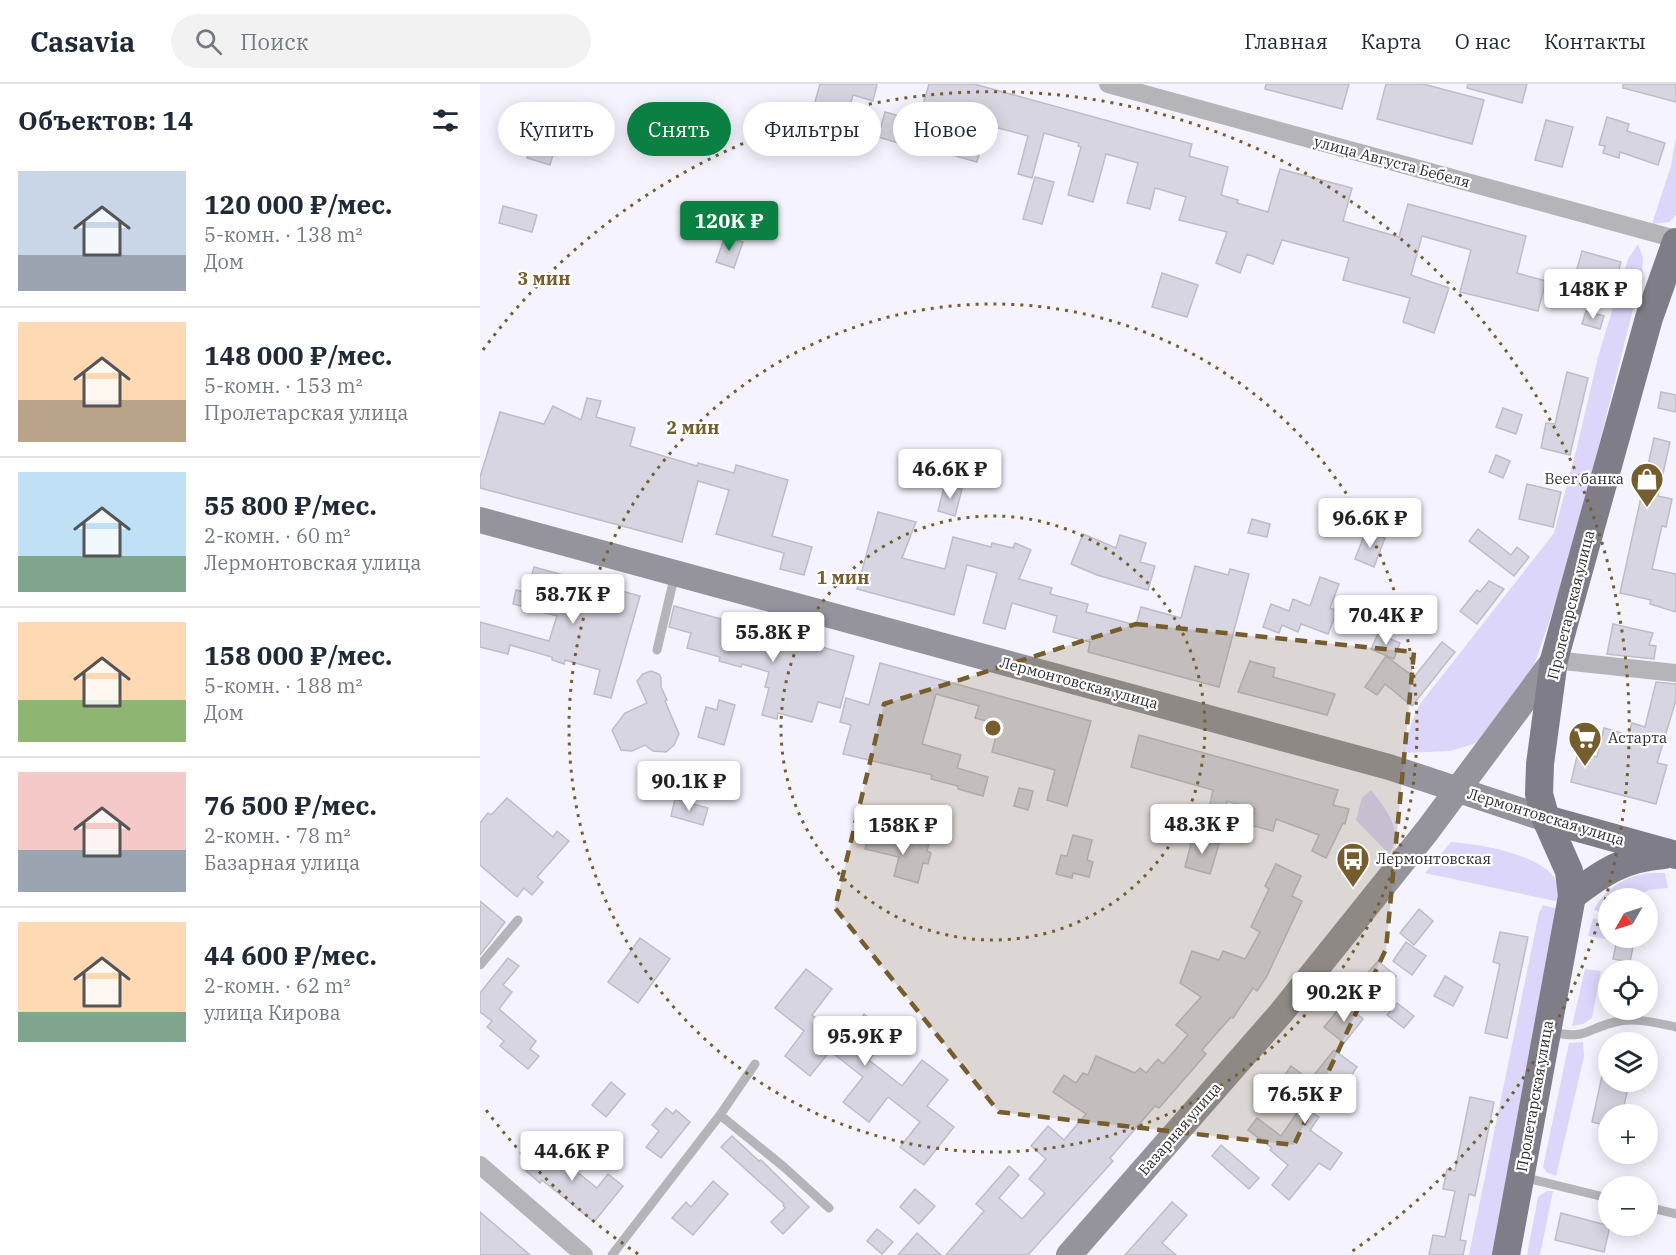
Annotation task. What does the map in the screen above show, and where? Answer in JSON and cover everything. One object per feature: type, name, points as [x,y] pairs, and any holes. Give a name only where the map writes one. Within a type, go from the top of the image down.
[{"type":"main road","name":"Пролетарская улица","points":[[1506,1255],[1572,896],[1569,871],[1546,819],[1539,794],[1540,764],[1554,660],[1649,318],[1668,290],[1676,241]]},
{"type":"main road","name":"Лермонтовская улица","points":[[480,520],[1389,767],[1546,819],[1676,855]]},
{"type":"main road","name":"Базарная улица","points":[[1069,1255],[1281,1013],[1427,831],[1554,660]]},
{"type":"main road","points":[[1572,896],[1593,879],[1624,862],[1642,856],[1676,855]]},
{"type":"street","name":"улица Августа Бебеля","points":[[1108,84],[1676,241]]},
{"type":"street","points":[[1554,660],[1676,673]]},
{"type":"street","points":[[480,1165],[584,1255]]},
{"type":"lane","points":[[657,650],[675,574]]},
{"type":"lane","points":[[480,965],[518,920]]},
{"type":"lane","points":[[1546,1030],[1578,1036],[1614,1022],[1633,1019],[1676,1027]]},
{"type":"lane","points":[[612,1255],[720,1115],[755,1064]]},
{"type":"lane","points":[[720,1115],[784,1167],[829,1208]]},
{"type":"lane","points":[[1520,1176],[1598,1196]]},
{"type":"lane","points":[[1658,1210],[1676,1214]]},
{"type":"highlighted area","points":[[1136,624],[1414,652],[1386,949],[1294,1145],[999,1112],[835,908],[884,704]]},
{"type":"shaded area","points":[[1676,137],[1676,215],[1669,222],[1652,224],[1671,166]]},
{"type":"shaded area","points":[[1638,244],[1643,258],[1642,273],[1574,549],[1529,680],[1486,737],[1471,745],[1450,751],[1403,753],[1412,721],[1420,704],[1554,533],[1598,357],[1628,259]]},
{"type":"shaded area","points":[[1371,790],[1387,812],[1394,828],[1395,837],[1389,854],[1356,820],[1362,798]]},
{"type":"shaded area","points":[[1451,842],[1492,848],[1537,863],[1548,870],[1555,879],[1559,902],[1425,873]]},
{"type":"shaded area","points":[[1665,873],[1668,888],[1612,888],[1633,877]]},
{"type":"shaded area","points":[[1543,905],[1558,909],[1494,1255],[1469,1255],[1539,913]]},
{"type":"shaded area","points":[[1593,918],[1598,919],[1598,938],[1588,936]]},
{"type":"shaded area","points":[[1585,969],[1598,971],[1598,987],[1592,1018],[1583,1024],[1572,1026]]},
{"type":"shaded area","points":[[1583,1042],[1584,1057],[1556,1176],[1546,1172],[1543,1167],[1569,1043]]},
{"type":"shaded area","points":[[1547,1191],[1553,1191],[1540,1255],[1527,1255],[1538,1197]]},
{"type":"building","points":[[820,84],[877,84],[873,101],[853,95],[851,102],[815,102]]},
{"type":"building","points":[[929,84],[974,84],[1192,144],[1189,156],[1228,167],[1221,195],[1238,200],[1237,203],[1268,212],[1280,169],[1352,188],[1343,221],[1399,237],[1408,204],[1526,236],[1517,273],[1546,281],[1538,311],[1460,292],[1471,250],[1422,236],[1411,275],[1449,288],[1434,333],[1403,322],[1410,298],[1343,280],[1349,258],[1282,240],[1273,264],[1247,254],[1240,273],[1216,263],[1227,232],[1179,220],[1186,197],[1155,188],[1150,209],[1127,203],[1138,163],[1106,154],[1093,202],[1068,195],[1081,147],[1078,146],[1079,143],[1044,133],[1032,178],[1018,174],[1028,136],[998,128],[998,102],[924,102]]},
{"type":"building","points":[[1266,84],[1349,84],[1342,109],[1265,89]]},
{"type":"building","points":[[1386,84],[1423,84],[1484,100],[1472,144],[1377,119]]},
{"type":"building","points":[[1468,84],[1527,84],[1522,103],[1467,88]]},
{"type":"building","points":[[1623,84],[1676,84],[1676,102],[1623,88]]},
{"type":"building","points":[[885,112],[893,114],[893,141],[881,138]]},
{"type":"building","points":[[1607,117],[1629,124],[1627,131],[1665,143],[1658,165],[1620,152],[1619,158],[1603,153],[1605,146],[1599,145]]},
{"type":"building","points":[[1546,120],[1573,127],[1562,167],[1535,160]]},
{"type":"building","points":[[528,156],[553,156],[550,165],[527,158]]},
{"type":"building","points":[[956,156],[979,156],[977,162]]},
{"type":"building","points":[[1035,177],[1054,182],[1042,224],[1023,219]]},
{"type":"building","points":[[503,206],[537,215],[532,232],[499,223]]},
{"type":"building","points":[[725,236],[743,242],[734,268],[716,262]]},
{"type":"building","points":[[1582,251],[1621,262],[1614,287],[1575,276]]},
{"type":"building","points":[[1162,273],[1198,285],[1187,317],[1152,307]]},
{"type":"building","points":[[1586,311],[1604,316],[1600,329],[1582,324]]},
{"type":"building","points":[[1567,372],[1588,378],[1570,455],[1541,448],[1546,423],[1555,424]]},
{"type":"building","points":[[1661,392],[1676,395],[1676,412],[1658,408]]},
{"type":"building","points":[[587,398],[601,401],[596,417],[635,428],[630,446],[697,466],[698,463],[734,473],[736,465],[788,480],[772,536],[812,547],[804,575],[780,569],[784,553],[716,534],[729,490],[698,481],[682,542],[480,488],[480,477],[500,412],[544,424],[553,406],[581,420]]},
{"type":"building","points":[[1503,408],[1522,415],[1516,434],[1496,427]]},
{"type":"building","points":[[1654,438],[1670,442],[1658,496],[1672,499],[1666,527],[1662,526],[1652,569],[1676,574],[1676,612],[1650,604],[1651,600],[1620,593]]},
{"type":"building","points":[[1496,455],[1510,461],[1503,478],[1489,472]]},
{"type":"building","points":[[945,484],[962,489],[955,516],[938,511]]},
{"type":"building","points":[[1527,484],[1561,492],[1553,527],[1519,519]]},
{"type":"building","points":[[878,512],[916,522],[902,558],[945,569],[953,537],[991,547],[992,543],[1013,548],[1015,543],[1031,550],[1019,579],[1052,588],[1050,594],[1088,604],[1086,612],[1136,625],[1141,607],[1181,618],[1195,566],[1228,575],[1230,569],[1249,574],[1219,687],[1088,652],[1090,642],[1053,632],[1057,616],[1012,603],[1005,629],[983,623],[997,573],[967,565],[954,615],[857,589]]},
{"type":"building","points":[[1252,519],[1270,524],[1267,537],[1248,533]]},
{"type":"building","points":[[1478,529],[1511,555],[1517,547],[1529,557],[1514,576],[1469,541]]},
{"type":"building","points":[[1366,531],[1385,538],[1374,567],[1355,559]]},
{"type":"building","points":[[1083,534],[1116,548],[1120,535],[1146,543],[1140,562],[1155,566],[1148,590],[1097,575],[1071,564]]},
{"type":"building","points":[[534,567],[640,596],[611,698],[594,694],[600,670],[565,660],[564,664],[552,660],[552,657],[510,645],[508,654],[480,647],[480,622],[549,641],[557,616],[513,604],[516,590],[527,593]]},
{"type":"building","points":[[1320,577],[1339,584],[1330,608],[1337,611],[1328,634],[1301,624],[1298,632],[1282,625],[1279,633],[1263,627],[1271,604],[1289,611],[1293,599],[1310,606]]},
{"type":"building","points":[[1489,581],[1504,589],[1477,624],[1460,611],[1477,590],[1480,592]]},
{"type":"building","points":[[674,606],[854,656],[840,708],[818,702],[812,722],[778,713],[777,719],[762,715],[769,688],[765,687],[769,672],[742,664],[741,667],[719,661],[720,657],[687,648],[691,633],[669,627]]},
{"type":"building","points":[[1613,624],[1653,633],[1649,645],[1656,646],[1654,659],[1607,654]]},
{"type":"building","points":[[1378,634],[1400,643],[1394,659],[1371,649]]},
{"type":"building","points":[[1442,642],[1455,652],[1412,706],[1385,684],[1377,695],[1365,687],[1386,656],[1414,677]]},
{"type":"building","points":[[1250,661],[1275,668],[1273,677],[1335,694],[1327,715],[1238,692]]},
{"type":"building","points":[[880,663],[1091,721],[1067,806],[1047,800],[1055,770],[992,752],[996,736],[987,733],[990,722],[975,718],[979,706],[936,694],[922,744],[961,755],[957,768],[988,777],[983,796],[931,779],[932,775],[843,754],[851,725],[840,722],[846,698],[869,705]]},
{"type":"building","points":[[651,671],[659,674],[661,678],[661,687],[667,700],[665,701],[679,734],[674,745],[666,752],[653,751],[645,745],[632,751],[621,750],[612,730],[625,713],[647,703],[637,681],[643,674]]},
{"type":"building","points":[[1656,682],[1676,684],[1676,700],[1657,763],[1667,765],[1656,804],[1571,782],[1578,752],[1597,757],[1604,728],[1628,735],[1632,723],[1645,727]]},
{"type":"building","points":[[719,700],[735,705],[724,745],[698,737],[706,707],[717,710]]},
{"type":"building","points":[[1139,735],[1338,790],[1333,805],[1349,809],[1345,824],[1343,823],[1326,858],[1312,851],[1319,835],[1276,819],[1273,831],[1250,825],[1255,809],[1227,801],[1224,813],[1209,809],[1213,790],[1131,767]]},
{"type":"building","points":[[1019,788],[1033,791],[1028,810],[1014,806]]},
{"type":"building","points":[[507,798],[553,837],[557,831],[569,841],[537,877],[543,882],[532,895],[524,888],[517,897],[480,865],[480,823],[488,813],[491,815]]},
{"type":"building","points":[[675,799],[708,808],[703,825],[671,816]]},
{"type":"building","points":[[1172,816],[1185,820],[1179,841],[1166,837]]},
{"type":"building","points":[[869,835],[902,844],[905,837],[929,844],[927,851],[931,853],[928,864],[923,863],[918,883],[894,876],[899,857],[865,849]]},
{"type":"building","points":[[1073,835],[1092,840],[1087,860],[1093,862],[1089,877],[1073,873],[1072,878],[1056,874],[1061,855],[1067,856]]},
{"type":"building","points":[[1193,836],[1219,844],[1210,874],[1185,867]]},
{"type":"building","points":[[1276,864],[1301,876],[1292,896],[1302,901],[1266,978],[1257,991],[1253,988],[1233,1018],[1231,1017],[1202,1050],[1206,1054],[1159,1108],[1155,1106],[1110,1158],[1113,1161],[1028,1255],[946,1255],[984,1211],[976,1204],[1009,1166],[1019,1175],[999,1198],[1022,1219],[1045,1193],[1029,1179],[1046,1159],[1031,1146],[1048,1126],[1064,1140],[1086,1114],[1053,1092],[1064,1075],[1076,1083],[1083,1073],[1088,1075],[1096,1056],[1135,1073],[1140,1068],[1146,1073],[1158,1059],[1163,1064],[1188,1035],[1176,1025],[1201,997],[1180,983],[1192,951],[1219,960],[1223,951],[1245,959],[1260,932],[1251,927],[1269,889],[1265,886]]},
{"type":"building","points":[[480,901],[505,922],[480,955]]},
{"type":"building","points":[[1419,909],[1433,921],[1414,945],[1400,933]]},
{"type":"building","points":[[1500,932],[1528,937],[1507,1038],[1485,1033],[1500,964],[1493,962]]},
{"type":"building","points":[[640,938],[670,959],[638,1003],[608,982]]},
{"type":"building","points":[[1406,942],[1426,956],[1412,975],[1393,961]]},
{"type":"building","points":[[1615,948],[1633,948],[1630,960],[1613,959]]},
{"type":"building","points":[[508,958],[519,966],[503,985],[512,992],[499,1009],[536,1041],[530,1049],[539,1056],[528,1069],[500,1046],[504,1041],[487,1027],[492,1021],[480,1012],[480,993]]},
{"type":"building","points":[[1378,961],[1396,976],[1384,991],[1365,976]]},
{"type":"building","points":[[806,969],[832,989],[812,1015],[844,1040],[864,1014],[889,1034],[869,1060],[902,1086],[922,1060],[948,1080],[927,1106],[954,1127],[924,1165],[900,1147],[920,1122],[888,1097],[869,1122],[843,1102],[863,1077],[830,1051],[810,1076],[785,1056],[804,1031],[775,1008]]},
{"type":"building","points":[[1445,976],[1463,987],[1453,1006],[1434,996]]},
{"type":"building","points":[[1344,1003],[1363,1019],[1344,1043],[1324,1027]]},
{"type":"building","points":[[1397,1003],[1414,1016],[1404,1028],[1387,1015]]},
{"type":"building","points":[[1334,1050],[1357,1067],[1345,1085],[1338,1080],[1314,1114],[1319,1117],[1310,1130],[1342,1153],[1330,1170],[1319,1163],[1289,1200],[1272,1185],[1288,1165],[1270,1150],[1272,1148],[1248,1130],[1257,1118],[1281,1136],[1304,1103],[1278,1084],[1291,1066],[1310,1080]]},
{"type":"building","points":[[611,1082],[625,1094],[606,1117],[592,1105]]},
{"type":"building","points":[[1599,1092],[1627,1092],[1624,1104],[1598,1104],[1598,1124],[1592,1122]]},
{"type":"building","points":[[1470,1097],[1494,1102],[1475,1196],[1469,1194],[1460,1240],[1466,1241],[1463,1255],[1429,1255],[1433,1235],[1445,1237],[1455,1191],[1443,1189],[1447,1169],[1455,1171]]},
{"type":"building","points":[[666,1108],[673,1114],[676,1110],[690,1122],[661,1158],[646,1147],[659,1131],[652,1125]]},
{"type":"building","points":[[732,1136],[759,1161],[761,1160],[809,1207],[783,1234],[771,1222],[785,1208],[784,1204],[721,1147]]},
{"type":"building","points":[[549,1140],[565,1155],[561,1159],[597,1188],[608,1174],[623,1186],[594,1222],[542,1180],[540,1183],[524,1169]]},
{"type":"building","points":[[1221,1145],[1259,1178],[1249,1189],[1212,1156]]},
{"type":"building","points":[[713,1181],[728,1194],[693,1235],[672,1218],[686,1202],[691,1207]]},
{"type":"building","points":[[915,1189],[935,1206],[919,1224],[900,1207]]},
{"type":"building","points":[[1172,1202],[1187,1215],[1162,1243],[1176,1255],[1125,1255]]},
{"type":"building","points":[[480,1212],[530,1255],[480,1255]]},
{"type":"building","points":[[1561,1213],[1598,1223],[1598,1236],[1608,1236],[1604,1252],[1555,1240]]},
{"type":"building","points":[[877,1229],[893,1242],[882,1254],[867,1241]]},
{"type":"building","points":[[917,1233],[941,1255],[898,1255]]},
{"type":"place","name":"Beer банка","points":[[1647,508]]},
{"type":"place","name":"Астарта","points":[[1585,767]]},
{"type":"place","name":"Лермонтовская","points":[[1353,888]]}]
